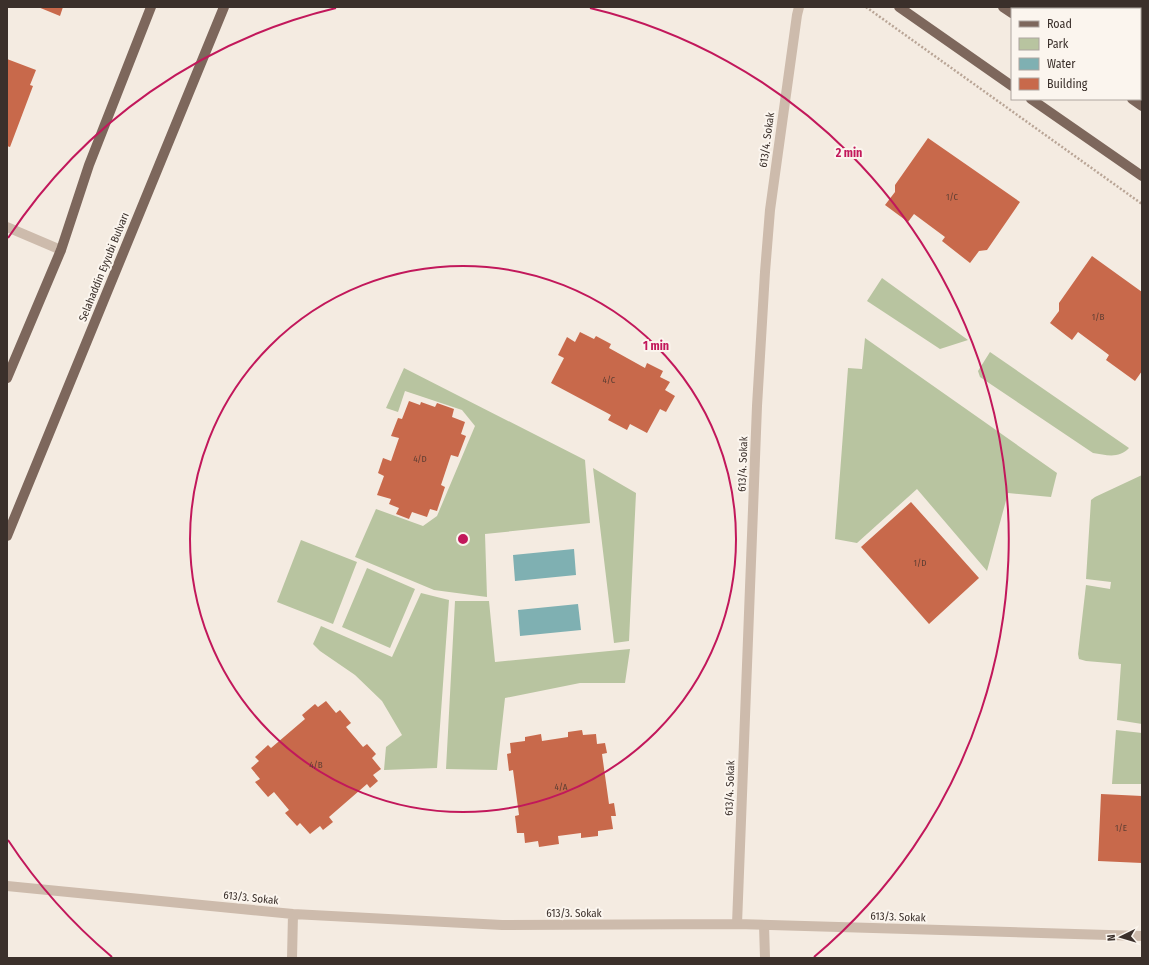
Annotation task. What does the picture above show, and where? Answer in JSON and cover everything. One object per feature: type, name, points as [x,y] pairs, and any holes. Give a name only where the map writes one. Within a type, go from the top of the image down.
[{"type":"main road","points":[[7,378],[61,250],[90,165],[151,7]]},
{"type":"main road","name":"Selahaddin Eyyubi Bulvarı","points":[[7,536],[224,7]]},
{"type":"main road","points":[[899,7],[1011,85]]},
{"type":"main road","points":[[1032,100],[1142,176]]},
{"type":"main road","points":[[1133,100],[1142,106]]},
{"type":"street","name":"613/4. Sokak","points":[[737,924],[757,406],[765,272],[771,203],[799,7]]},
{"type":"street","points":[[7,227],[61,250]]},
{"type":"street","name":"613/3. Sokak","points":[[7,886],[294,914],[502,925],[737,924],[1142,936]]},
{"type":"street","points":[[292,958],[294,914]]},
{"type":"street","points":[[764,925],[765,958]]},
{"type":"path","points":[[866,7],[1142,204]]},
{"type":"green space","points":[[882,278],[968,340],[940,349],[867,301]]},
{"type":"green space","points":[[865,338],[1057,473],[1051,497],[1008,493],[987,571],[917,489],[857,543],[835,539],[848,368],[862,369]]},
{"type":"green space","points":[[990,352],[1129,448],[1117,455],[1093,453],[980,377],[978,371]]},
{"type":"green space","points":[[404,368],[585,460],[590,523],[485,534],[487,597],[434,590],[355,557],[376,509],[423,526],[437,516],[475,426],[462,410],[405,391],[398,412],[386,408]]},
{"type":"green space","points":[[593,468],[636,493],[629,641],[614,643]]},
{"type":"green space","points":[[1142,475],[1142,724],[1117,720],[1121,664],[1086,661],[1079,659],[1078,654],[1086,585],[1110,589],[1111,582],[1086,579],[1091,500]]},
{"type":"green space","points":[[301,540],[357,562],[333,624],[277,602]]},
{"type":"green space","points":[[367,568],[415,589],[390,648],[342,627]]},
{"type":"green space","points":[[421,593],[449,600],[437,768],[384,770],[386,747],[402,735],[382,701],[355,675],[320,651],[313,644],[321,626],[392,657]]},
{"type":"green space","points":[[455,601],[489,601],[495,662],[630,649],[625,683],[580,683],[505,698],[497,770],[446,769]]},
{"type":"green space","points":[[1116,730],[1142,733],[1142,784],[1112,784]]},
{"type":"water","points":[[574,549],[576,575],[515,581],[513,555]]},
{"type":"water","points":[[578,604],[581,630],[520,636],[518,610]]},
{"type":"building","points":[[38,7],[63,7],[60,16]]},
{"type":"building","points":[[7,59],[36,70],[30,85],[33,86],[10,147],[7,146]]},
{"type":"building","points":[[928,138],[1020,202],[987,250],[979,251],[970,263],[942,241],[945,237],[914,214],[908,222],[885,205],[895,192],[895,185]]},
{"type":"building","points":[[1092,256],[1142,292],[1142,371],[1135,381],[1106,360],[1109,355],[1078,332],[1072,340],[1050,323],[1059,311],[1059,303]]},
{"type":"building","points":[[580,332],[594,339],[596,336],[611,344],[609,348],[645,368],[647,363],[663,371],[660,377],[670,382],[665,390],[675,396],[666,412],[660,409],[647,433],[630,424],[627,430],[608,420],[611,415],[551,383],[564,358],[558,355],[567,337],[575,342]]},
{"type":"building","points":[[409,401],[420,405],[421,402],[435,407],[437,403],[454,409],[452,417],[465,422],[461,434],[466,436],[458,457],[451,455],[441,485],[445,487],[437,511],[430,509],[427,517],[412,512],[409,519],[396,514],[399,508],[389,504],[391,499],[377,495],[384,476],[378,473],[383,458],[391,461],[399,438],[391,436],[398,418],[402,419]]},
{"type":"building","points":[[911,502],[979,578],[929,624],[861,547]]},
{"type":"building","points":[[326,701],[336,713],[340,710],[351,723],[346,727],[363,747],[367,744],[376,754],[372,758],[381,769],[373,775],[378,781],[370,788],[367,784],[329,817],[333,822],[323,830],[320,826],[310,834],[300,823],[297,826],[285,813],[289,810],[274,792],[268,797],[255,782],[260,779],[251,768],[259,761],[255,757],[268,745],[271,748],[305,719],[302,715],[315,704],[318,707]]},
{"type":"building","points":[[582,730],[583,735],[596,734],[597,744],[605,743],[607,753],[602,754],[609,804],[614,803],[616,816],[611,816],[613,829],[598,831],[598,836],[581,838],[581,833],[558,836],[559,844],[539,847],[538,841],[525,843],[524,833],[517,833],[515,816],[519,815],[513,770],[509,771],[507,754],[511,753],[510,743],[525,741],[525,737],[541,734],[542,741],[568,737],[568,732]]},
{"type":"building","points":[[1101,794],[1142,796],[1142,863],[1098,861]]}]
